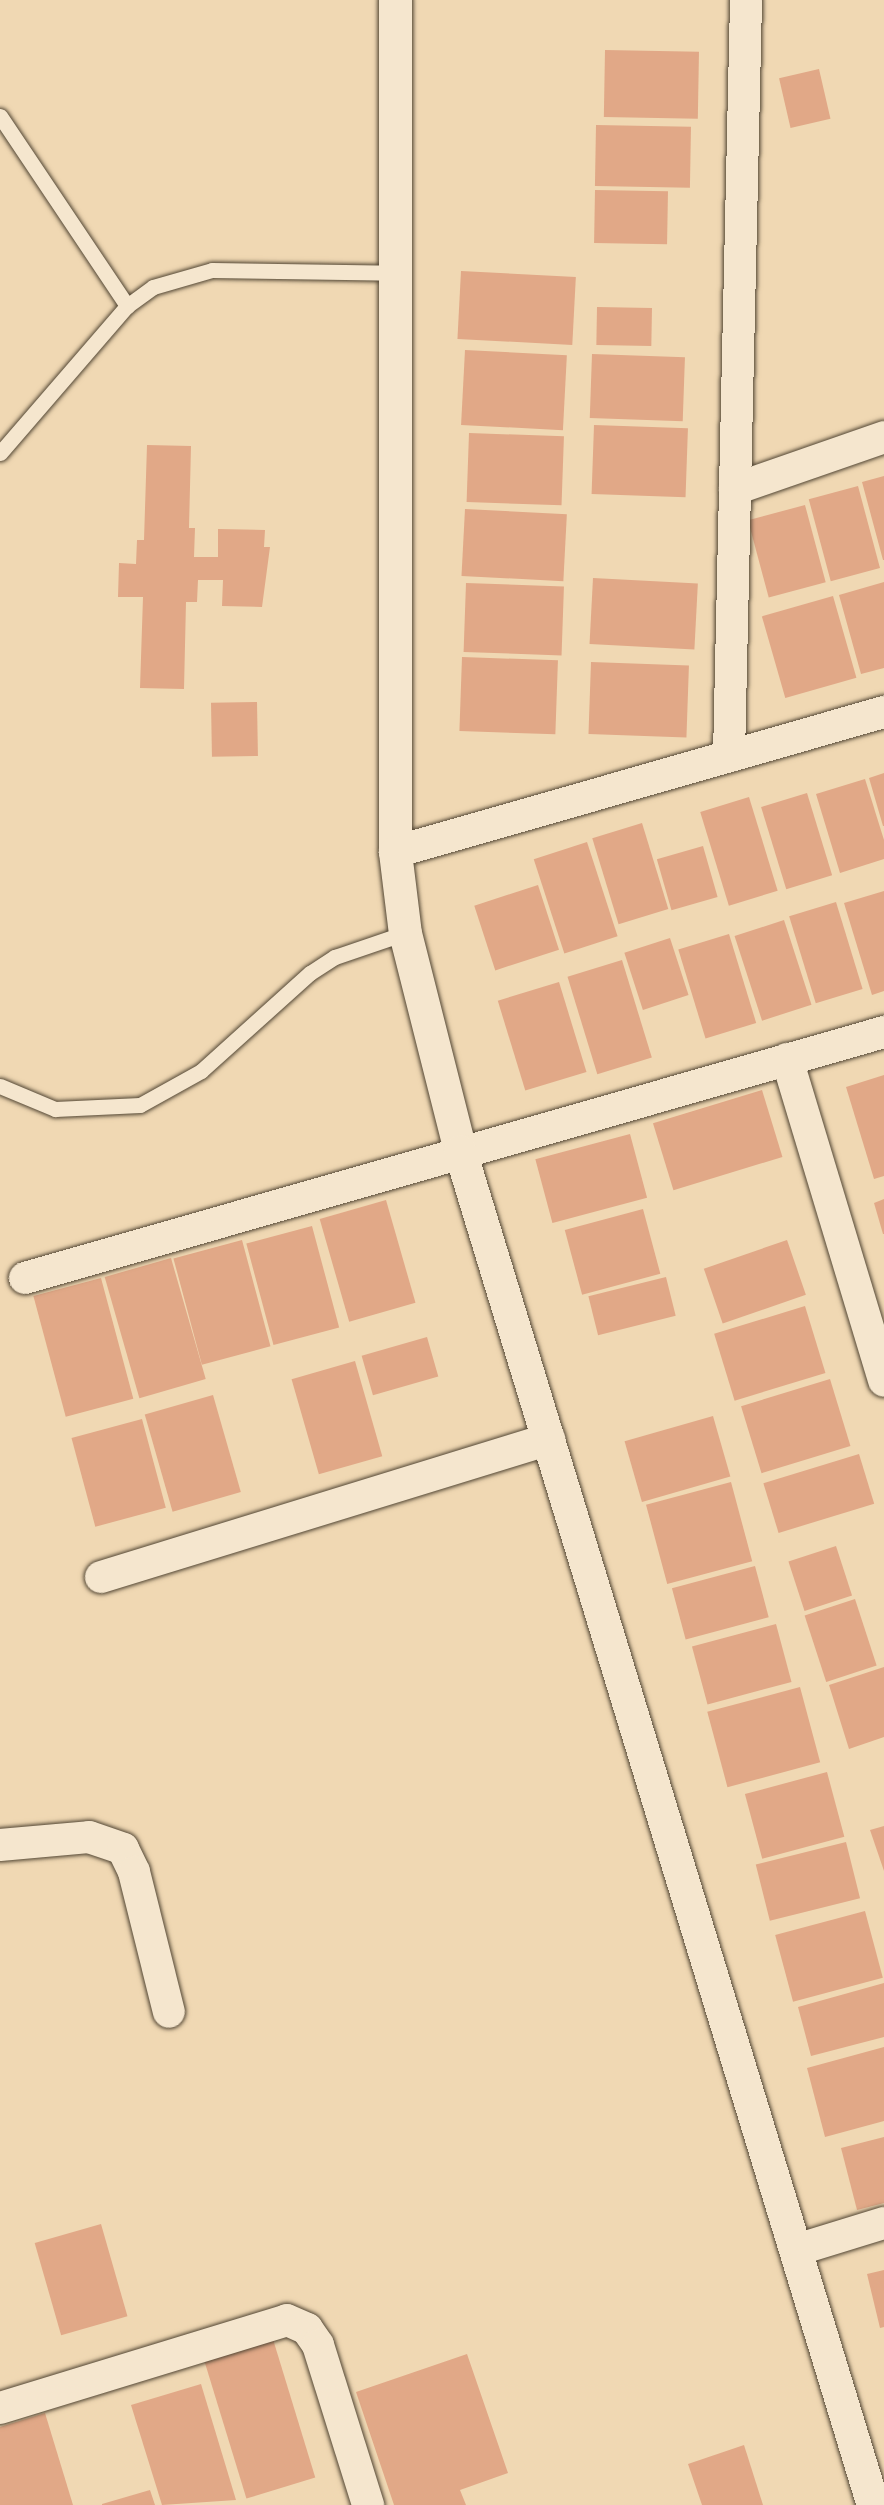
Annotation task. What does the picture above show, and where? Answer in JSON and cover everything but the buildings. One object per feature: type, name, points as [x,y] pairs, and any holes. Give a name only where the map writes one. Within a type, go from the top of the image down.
[{"type":"street","points":[[395,0],[395,852],[405,933],[460,1151],[873,2505]]},
{"type":"street","points":[[729,756],[746,0]]},
{"type":"street","points":[[735,489],[884,437]]},
{"type":"street","points":[[395,852],[884,712]]},
{"type":"street","points":[[25,1278],[460,1151],[884,1032]]},
{"type":"street","points":[[787,1059],[879,1344],[884,1381]]},
{"type":"street","points":[[101,1577],[549,1439]]},
{"type":"street","points":[[0,1845],[89,1837],[123,1849],[134,1872],[169,2012]]},
{"type":"street","points":[[796,2250],[884,2223]]},
{"type":"street","points":[[0,2408],[287,2320],[307,2329],[318,2345],[368,2505]]},
{"type":"lane","points":[[0,116],[127,306]]},
{"type":"lane","points":[[0,453],[127,306],[153,287],[212,270],[394,273]]},
{"type":"lane","points":[[0,1086],[55,1108],[140,1105],[201,1071],[310,973],[335,957],[405,933]]}]
